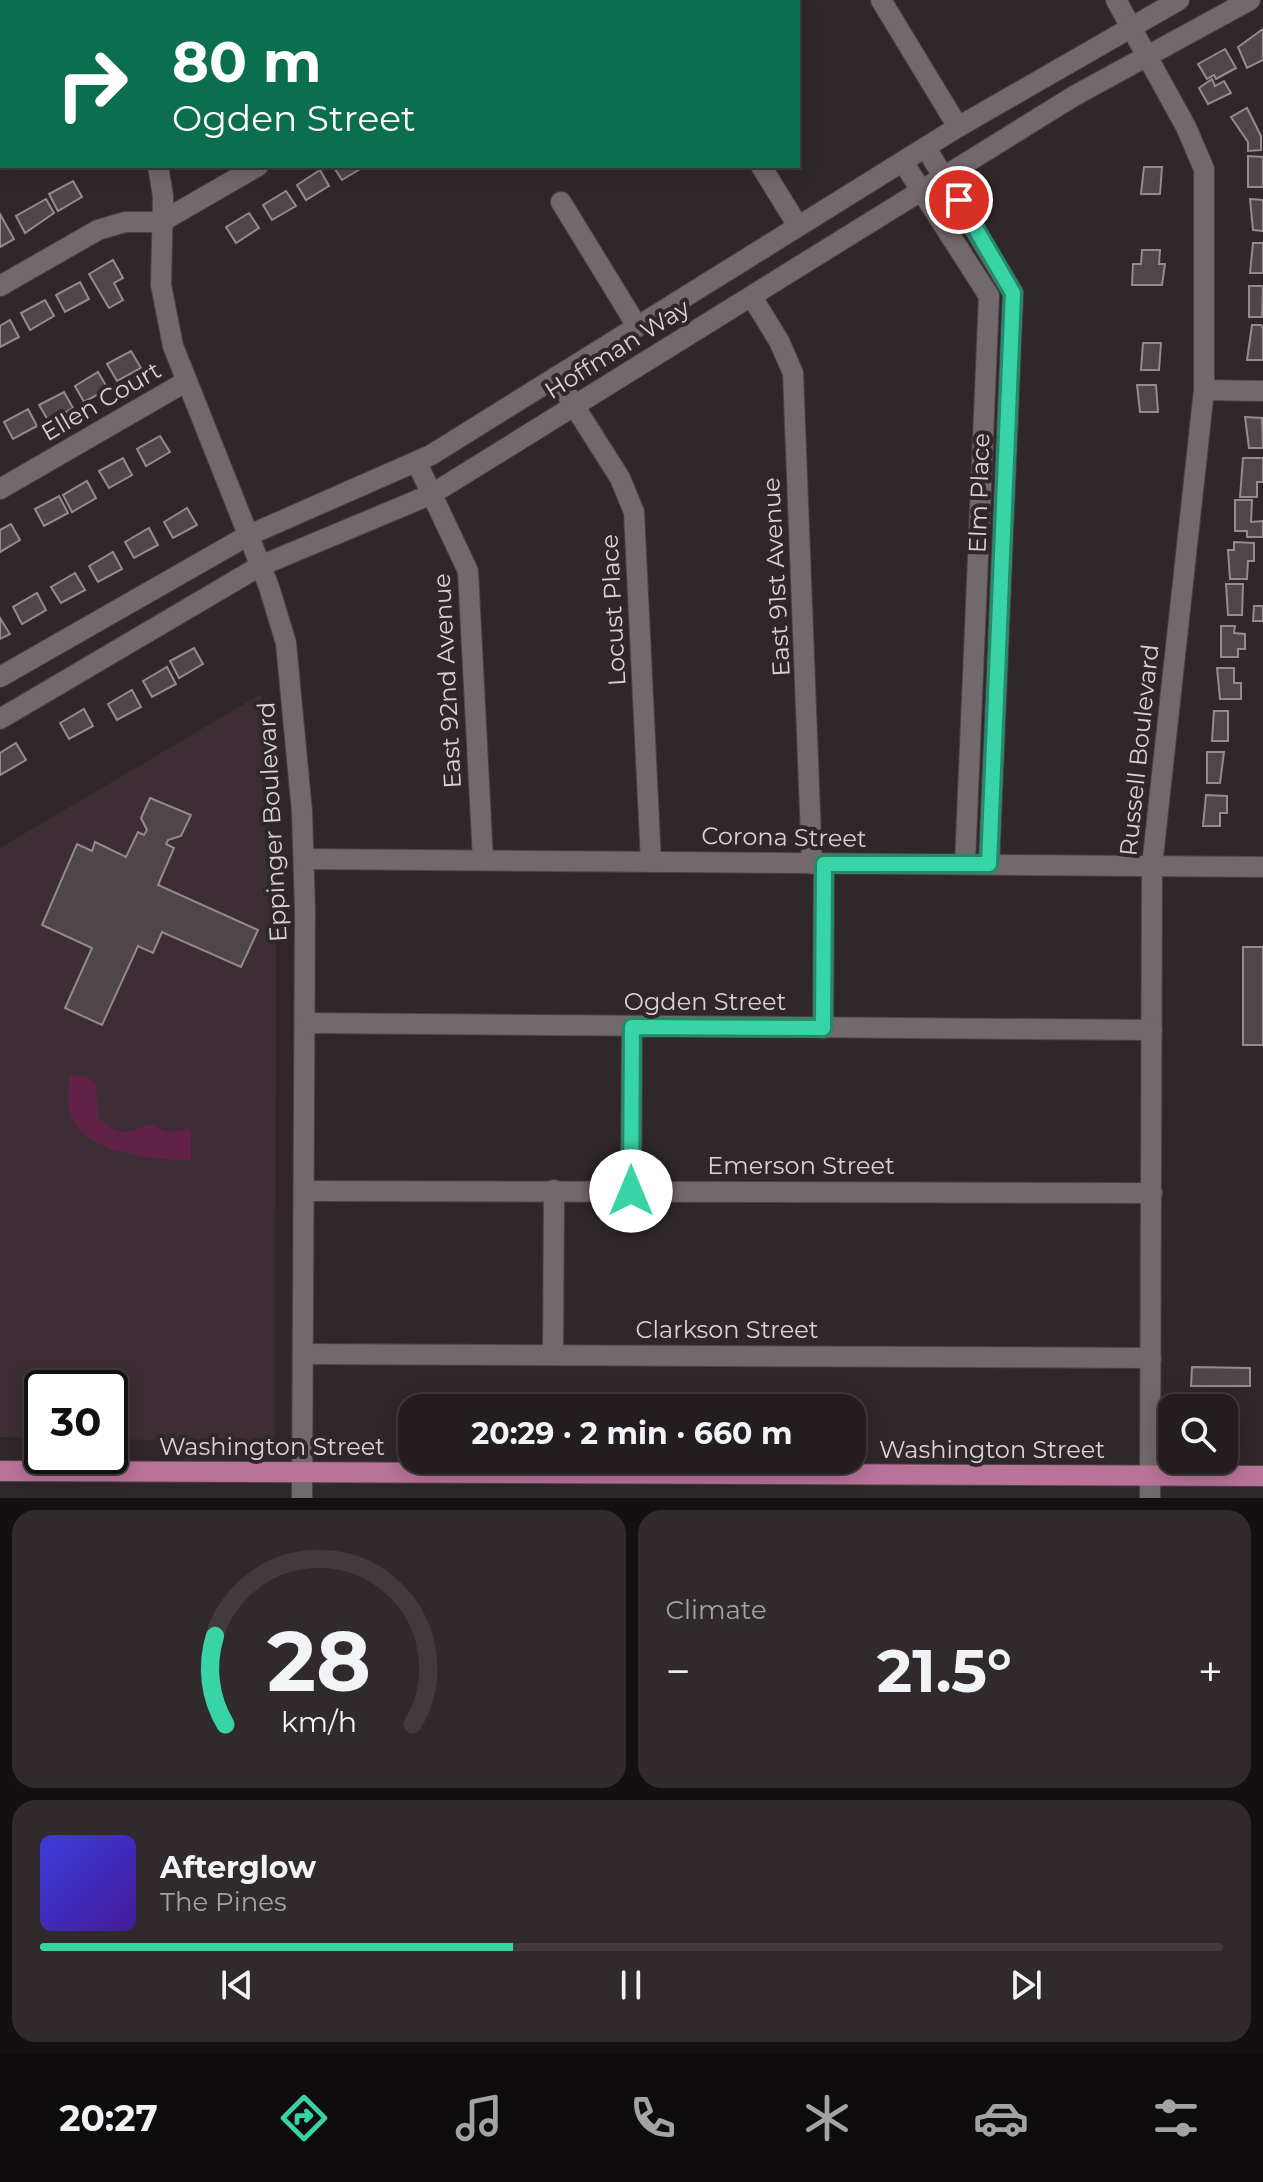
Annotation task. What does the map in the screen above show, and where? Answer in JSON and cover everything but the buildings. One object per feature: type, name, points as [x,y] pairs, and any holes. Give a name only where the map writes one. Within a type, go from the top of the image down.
[{"type":"main road","name":"Washington Street","points":[[0,1471],[1263,1476]]},
{"type":"street","points":[[881,0],[958,127]]},
{"type":"street","name":"Russell Boulevard","points":[[1116,0],[1186,127],[1204,169],[1204,390],[1152,866],[1150,1498]]},
{"type":"street","name":"Hoffman Way","points":[[0,677],[247,536],[417,463],[958,127],[1179,0]]},
{"type":"street","name":"Hoffman Way","points":[[0,719],[260,566],[432,494],[1074,96],[1250,0]]},
{"type":"street","name":"Elm Place","points":[[926,148],[1013,293],[989,864]]},
{"type":"street","name":"Elm Place","points":[[903,162],[989,296],[965,864]]},
{"type":"street","name":"Eppinger Boulevard","points":[[158,168],[163,196],[161,285],[166,319],[283,627],[287,650],[304,859],[306,1191],[302,1498]]},
{"type":"street","points":[[0,286],[98,230],[125,222],[161,222],[255,168]]},
{"type":"street","points":[[762,168],[798,226]]},
{"type":"street","points":[[561,202],[637,326]]},
{"type":"street","name":"East 91st Avenue","points":[[752,297],[779,341],[793,373],[818,864],[823,1028]]},
{"type":"street","name":"Locust Place","points":[[556,377],[620,478],[635,521],[651,862]]},
{"type":"street","name":"Ellen Court","points":[[0,489],[187,381]]},
{"type":"street","points":[[1204,390],[1263,391]]},
{"type":"street","name":"East 92nd Avenue","points":[[417,463],[468,571],[483,860]]},
{"type":"street","name":"Corona Street","points":[[304,859],[1263,867]]},
{"type":"street","name":"Ogden Street","points":[[306,1023],[1152,1030]]},
{"type":"street","points":[[631,1191],[632,1027]]},
{"type":"street","points":[[553,1354],[554,1190]]},
{"type":"street","name":"Emerson Street","points":[[306,1191],[1152,1193]]},
{"type":"street","name":"Clarkson Street","points":[[303,1354],[1151,1358]]},
{"type":"shaded area","points":[[261,694],[276,933],[275,1442],[128,1439],[128,1370],[24,1370],[24,1438],[0,1437],[0,848]]},
{"type":"shaded area","points":[[69,1075],[84,1076],[96,1083],[98,1117],[113,1129],[129,1132],[150,1124],[169,1133],[191,1128],[191,1160],[122,1152],[88,1137],[77,1126],[70,1112]]},
{"type":"route","points":[[631,1191],[632,1027],[823,1028],[824,864],[989,864],[1013,293],[959,200]]}]
